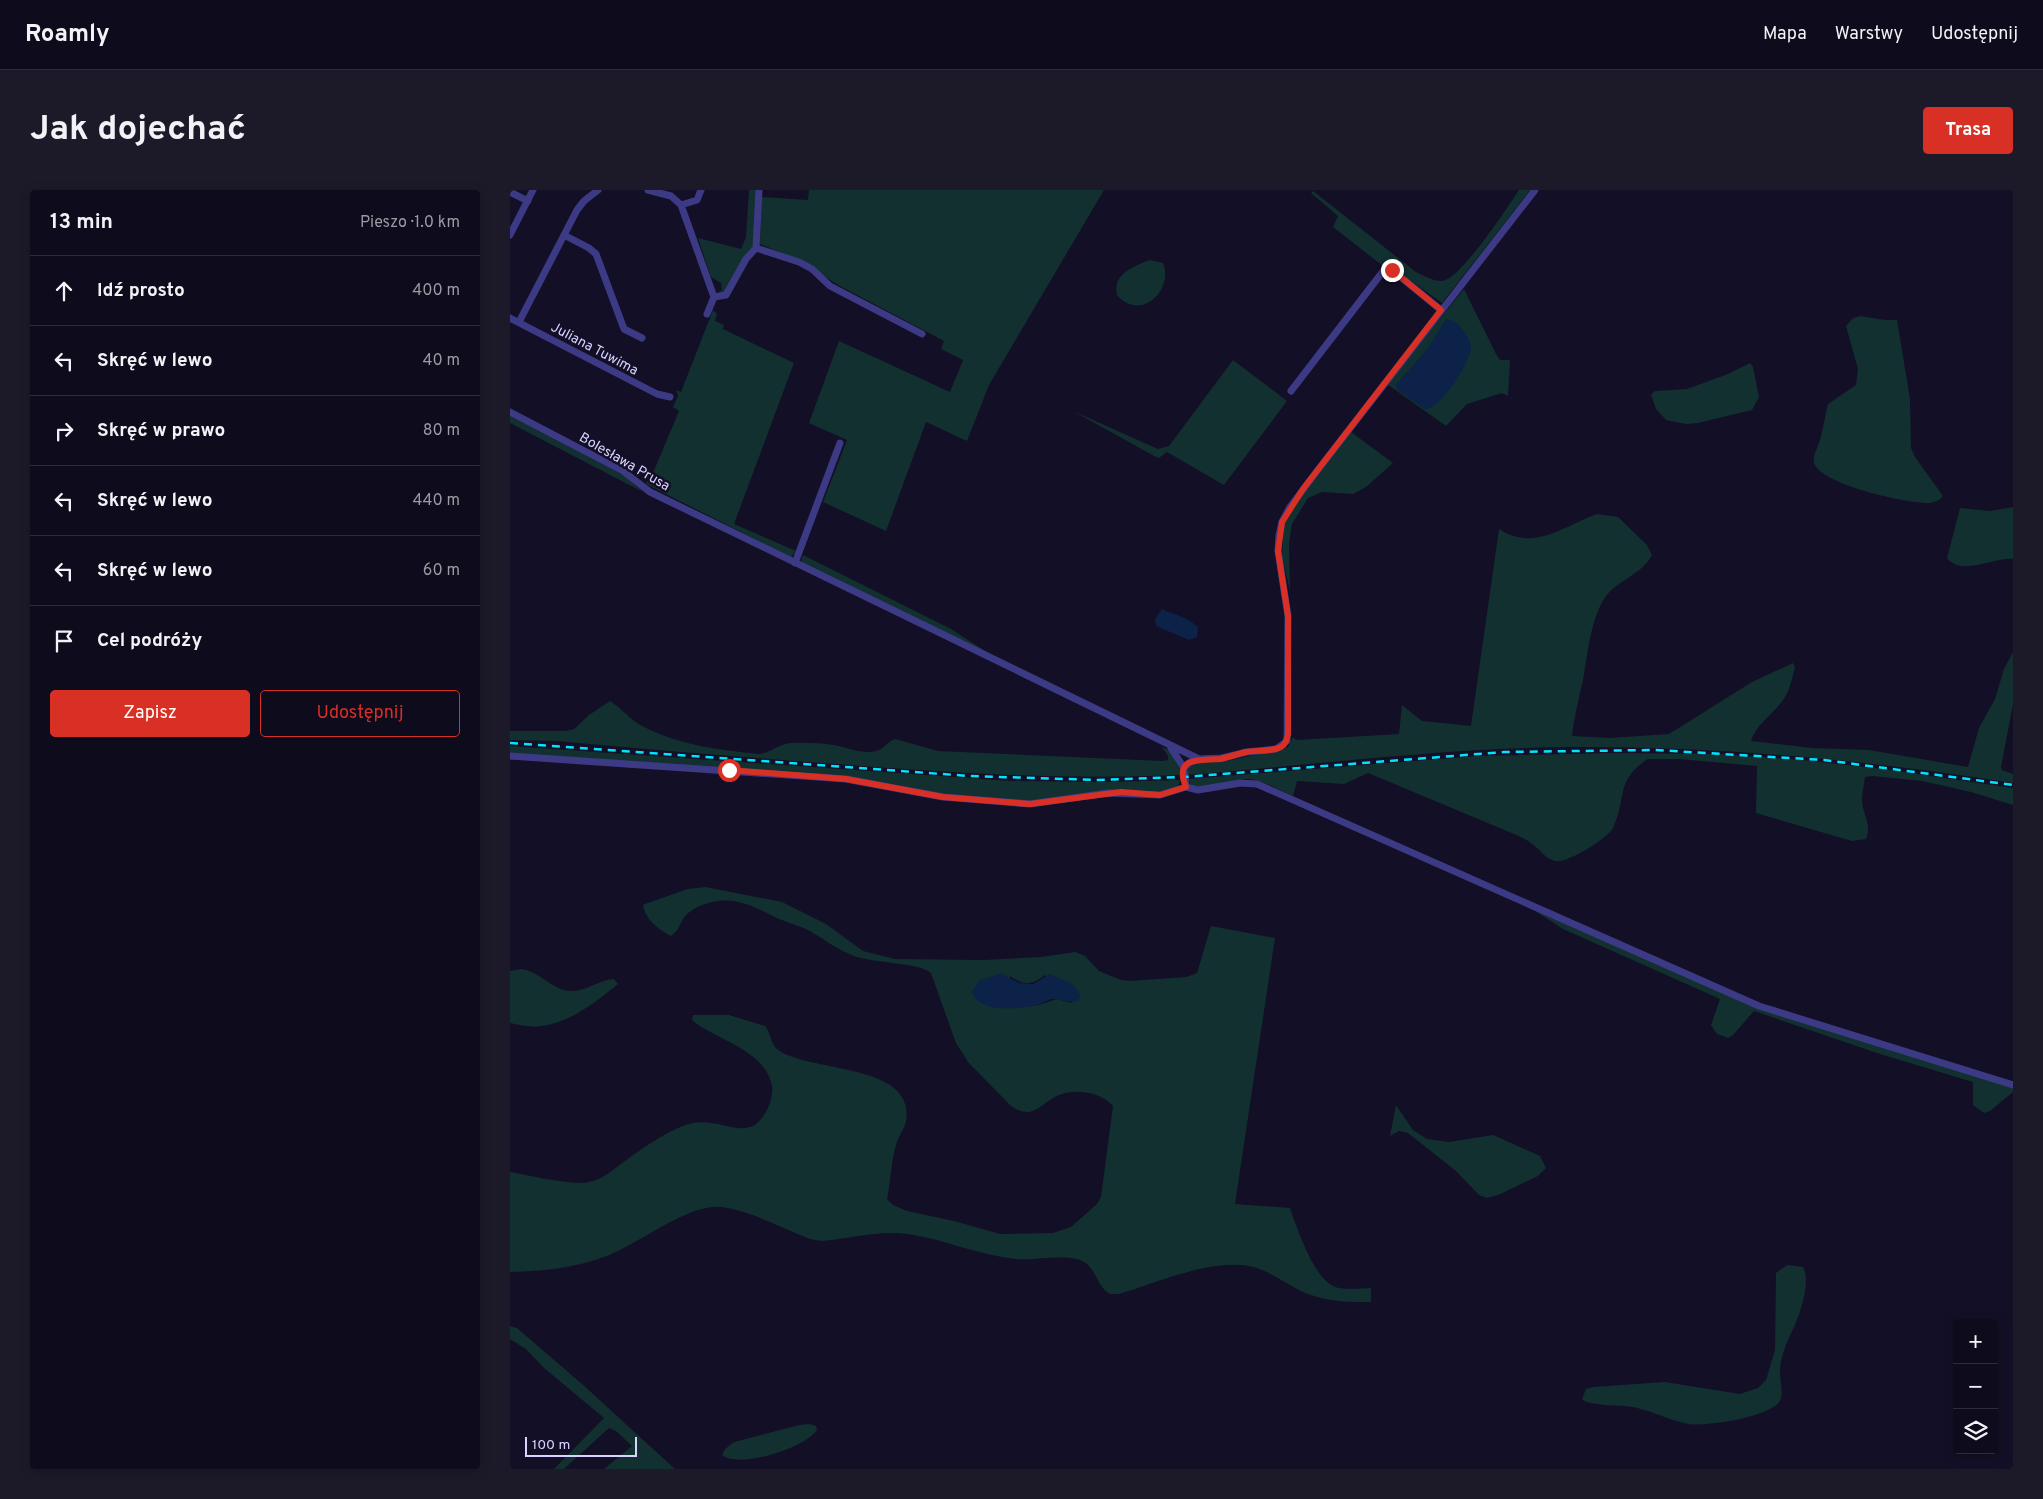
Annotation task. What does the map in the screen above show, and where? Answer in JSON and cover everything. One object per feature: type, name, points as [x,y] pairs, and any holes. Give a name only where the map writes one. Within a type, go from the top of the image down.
[{"type":"street","points":[[510,236],[533,190]]},
{"type":"street","points":[[519,322],[564,235],[584,201],[598,190]]},
{"type":"street","points":[[648,190],[671,196],[681,205],[714,297],[708,314]]},
{"type":"street","points":[[681,205],[697,200],[701,190]]},
{"type":"street","points":[[714,297],[726,296],[746,259],[756,248],[759,190]]},
{"type":"street","points":[[1184,768],[1188,763],[1199,759],[1222,758],[1276,748],[1286,741],[1288,616],[1278,551],[1282,522],[1303,489],[1535,190]]},
{"type":"street","points":[[510,192],[528,201]]},
{"type":"street","points":[[564,235],[596,254],[624,328],[642,338]]},
{"type":"street","points":[[756,248],[800,262],[812,269],[830,286],[922,334]]},
{"type":"street","points":[[1290,391],[1387,268],[1441,310]]},
{"type":"street","name":"Juliana Tuwima","points":[[510,318],[658,394],[670,397]]},
{"type":"street","name":"Bolesława Prusa","points":[[510,412],[623,471],[650,492],[1199,759]]},
{"type":"street","points":[[795,563],[840,443]]},
{"type":"street","points":[[1171,747],[1184,768],[1186,787]]},
{"type":"street","points":[[510,756],[846,779],[943,797],[1030,804],[1121,792],[1160,795],[1186,787],[1198,790],[1248,783],[1265,787],[1597,936],[1759,1006],[2013,1085]]},
{"type":"green space","points":[[749,190],[757,190],[753,246],[725,292],[718,293],[722,290],[721,283],[711,277],[698,238],[741,249],[746,237]]},
{"type":"green space","points":[[809,190],[1104,190],[989,385],[967,441],[926,422],[886,531],[823,502],[847,440],[809,423],[839,341],[950,392],[963,360],[941,349],[944,341],[838,285],[800,260],[760,244],[761,197],[808,200]]},
{"type":"green space","points":[[1519,190],[1530,190],[1442,303],[1389,265],[1383,266],[1333,227],[1338,216],[1311,193],[1313,191],[1416,272],[1442,281],[1450,277],[1472,256]]},
{"type":"green space","points":[[1150,260],[1163,263],[1164,284],[1159,293],[1153,300],[1145,304],[1135,305],[1126,303],[1117,295],[1116,288],[1121,276],[1131,268]]},
{"type":"green space","points":[[1464,289],[1496,354],[1500,360],[1510,360],[1508,396],[1502,393],[1467,404],[1446,426],[1387,384]]},
{"type":"green space","points":[[713,310],[717,314],[715,321],[724,325],[723,329],[794,363],[734,524],[796,551],[791,557],[646,484],[649,477],[648,470],[653,473],[679,411],[673,407],[678,396],[676,390],[681,392]]},
{"type":"green space","points":[[1860,316],[1897,320],[1910,399],[1911,448],[1915,457],[1943,496],[1936,501],[1930,503],[1919,502],[1867,492],[1832,479],[1820,471],[1814,463],[1814,455],[1821,437],[1828,404],[1856,385],[1858,369],[1846,326],[1853,318]]},
{"type":"green space","points":[[1233,360],[1287,401],[1224,485],[1167,452],[1159,458],[1154,456],[1073,411],[1158,449],[1169,446]]},
{"type":"green space","points":[[1750,363],[1753,367],[1759,397],[1752,410],[1698,423],[1686,424],[1666,420],[1656,409],[1651,395],[1655,391],[1687,389],[1728,374]]},
{"type":"green space","points":[[510,416],[623,475],[643,492],[510,423]]},
{"type":"green space","points":[[1351,432],[1393,463],[1366,487],[1353,494],[1322,492],[1308,498],[1292,524],[1289,544],[1290,590],[1282,557],[1283,529],[1295,504]]},
{"type":"green space","points":[[2013,507],[2013,559],[1961,566],[1947,558],[1960,508],[1990,511]]},
{"type":"green space","points":[[1597,514],[1618,517],[1647,545],[1652,555],[1642,568],[1609,592],[1599,608],[1590,638],[1572,736],[1609,738],[1669,734],[1752,682],[1793,663],[1795,667],[1785,696],[1753,735],[1751,741],[1812,748],[1869,750],[1968,767],[1979,728],[1995,699],[2004,669],[2013,652],[2013,704],[2001,767],[2002,770],[2013,774],[2013,783],[1847,761],[1736,752],[1625,747],[1473,750],[1186,775],[1189,767],[1199,762],[1227,761],[1283,749],[1288,747],[1293,737],[1296,740],[1399,734],[1402,705],[1422,721],[1471,726],[1499,529],[1512,535],[1537,538],[1549,535]]},
{"type":"green space","points":[[803,555],[951,629],[993,656],[803,563],[801,561]]},
{"type":"green space","points":[[610,701],[640,725],[654,732],[698,746],[729,751],[760,754],[788,743],[803,743],[828,744],[857,751],[871,752],[879,750],[895,739],[938,751],[1168,760],[1168,756],[1162,747],[1169,750],[1180,769],[1179,775],[1093,777],[1007,775],[879,767],[557,741],[510,740],[510,731],[566,731],[574,729],[589,715]]},
{"type":"green space","points":[[510,746],[1011,781],[1107,782],[1180,780],[1178,787],[1158,792],[1109,790],[1044,802],[948,796],[893,784],[510,754]]},
{"type":"green space","points":[[1611,753],[1720,754],[1802,760],[1883,769],[2013,788],[2013,805],[1971,792],[1922,781],[1865,777],[1862,801],[1868,824],[1868,834],[1866,839],[1852,841],[1756,813],[1757,766],[1679,759],[1648,759],[1631,774],[1626,782],[1617,817],[1610,832],[1596,844],[1577,855],[1561,861],[1555,861],[1548,858],[1523,838],[1368,773],[1344,784],[1297,781],[1293,796],[1249,779],[1211,786],[1197,786],[1190,784],[1188,779],[1477,756]]},
{"type":"green space","points":[[705,887],[782,902],[826,924],[863,951],[895,959],[984,960],[1041,957],[1075,952],[1085,956],[1099,971],[1121,980],[1130,981],[1186,977],[1197,973],[1211,926],[1275,938],[1235,1204],[1290,1208],[1312,1262],[1326,1281],[1333,1286],[1342,1288],[1371,1288],[1371,1302],[1341,1301],[1318,1297],[1303,1292],[1257,1268],[1233,1265],[1217,1266],[1183,1273],[1119,1294],[1110,1294],[1102,1287],[1092,1269],[1078,1259],[1016,1259],[1001,1257],[927,1238],[897,1233],[821,1241],[810,1239],[744,1212],[721,1207],[708,1207],[694,1211],[620,1250],[595,1260],[559,1268],[510,1272],[510,1172],[572,1183],[594,1181],[603,1177],[653,1142],[683,1126],[703,1122],[743,1128],[755,1125],[764,1116],[770,1104],[772,1086],[767,1073],[760,1063],[750,1054],[692,1020],[693,1015],[729,1015],[765,1026],[775,1047],[792,1057],[857,1072],[877,1079],[894,1088],[905,1102],[906,1121],[897,1142],[892,1163],[887,1199],[893,1205],[907,1211],[954,1221],[1000,1234],[1053,1233],[1071,1227],[1097,1204],[1101,1197],[1113,1106],[1108,1101],[1088,1093],[1073,1092],[1055,1097],[1028,1112],[1018,1110],[1012,1106],[968,1062],[956,1043],[931,973],[926,970],[854,956],[806,929],[749,905],[734,901],[717,901],[697,907],[688,913],[671,936],[653,924],[643,905],[688,889]],"holes":[[[1045,975],[1073,1003],[1057,999],[1039,1005],[1010,1007],[1010,976],[1028,983],[1036,981]]]},
{"type":"green space","points":[[1532,909],[1759,1009],[2013,1087],[2013,1092],[1990,1111],[1984,1113],[1973,1105],[1973,1082],[1880,1054],[1754,1011],[1733,1035],[1728,1038],[1717,1034],[1711,1025],[1720,999],[1563,929]]},
{"type":"green space","points":[[521,969],[533,972],[564,990],[577,991],[614,979],[618,984],[573,1016],[553,1024],[534,1027],[526,1026],[510,1023],[510,971]]},
{"type":"green space","points":[[1396,1105],[1413,1130],[1427,1139],[1449,1142],[1493,1135],[1540,1156],[1546,1168],[1538,1176],[1498,1195],[1487,1198],[1479,1195],[1456,1171],[1408,1133],[1399,1131],[1390,1136]]},
{"type":"green space","points":[[1787,1265],[1803,1267],[1806,1282],[1803,1302],[1781,1361],[1781,1399],[1773,1407],[1736,1420],[1696,1425],[1633,1407],[1591,1403],[1582,1399],[1586,1389],[1593,1387],[1665,1382],[1740,1394],[1758,1388],[1766,1380],[1775,1350],[1776,1273]]},
{"type":"green space","points":[[510,1326],[517,1328],[582,1384],[675,1469],[604,1469],[632,1446],[616,1431],[609,1428],[564,1469],[554,1469],[604,1418],[544,1368],[526,1349],[510,1339]]},
{"type":"green space","points":[[810,1424],[816,1426],[817,1430],[799,1444],[785,1450],[770,1455],[741,1460],[730,1459],[722,1455],[725,1449],[734,1442],[799,1425]]},
{"type":"water","points":[[1446,319],[1456,322],[1465,333],[1471,346],[1470,353],[1454,384],[1439,402],[1425,409],[1399,391],[1395,386],[1428,348]]},
{"type":"water","points":[[1162,609],[1184,618],[1198,627],[1197,637],[1189,640],[1156,626],[1155,619]]},
{"type":"water","points":[[1001,973],[1019,983],[1033,984],[1050,974],[1074,985],[1080,995],[1079,1000],[1052,999],[1041,1004],[1020,1008],[1001,1008],[991,1007],[976,999],[972,992],[979,981]]},
{"type":"railway","points":[[510,743],[970,776],[1097,780],[1184,777],[1504,752],[1655,750],[1824,760],[2013,785]]},
{"type":"route","points":[[729,770],[846,779],[934,796],[1037,804],[1121,792],[1160,795],[1171,793],[1186,787],[1183,773],[1184,768],[1192,761],[1222,758],[1284,745],[1288,738],[1288,616],[1286,591],[1278,551],[1280,528],[1284,516],[1441,310],[1392,270]]}]
